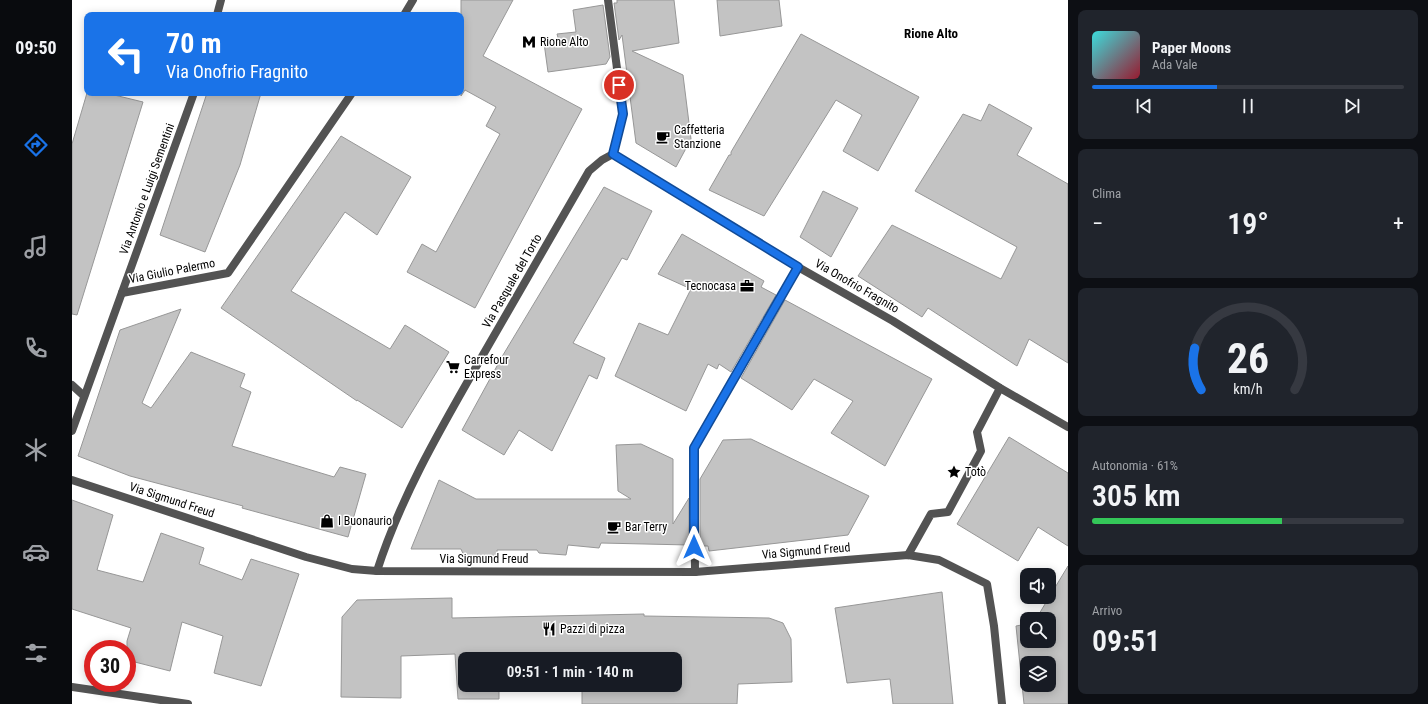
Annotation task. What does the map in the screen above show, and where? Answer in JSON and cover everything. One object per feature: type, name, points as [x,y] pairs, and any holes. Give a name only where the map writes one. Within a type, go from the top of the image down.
[{"type":"street","points":[[218,12],[221,0]]},
{"type":"street","points":[[406,12],[413,0]]},
{"type":"street","points":[[608,0],[623,114],[613,154]]},
{"type":"street","name":"Via Antonio e Luigi Sementini","points":[[122,293],[193,96]]},
{"type":"street","name":"Via Giulio Palermo","points":[[72,431],[122,293],[228,273],[350,96]]},
{"type":"street","name":"Via Onofrio Fragnito","points":[[613,154],[798,267],[893,321],[1000,388],[1068,427]]},
{"type":"street","name":"Via Pasquale del Torto","points":[[377,571],[386,545],[419,469],[452,408],[589,171],[602,160],[613,154]]},
{"type":"street","points":[[695,572],[694,448],[798,267]]},
{"type":"street","points":[[72,385],[84,396]]},
{"type":"street","points":[[908,555],[931,514],[948,512],[981,451],[977,432],[1000,388]]},
{"type":"street","name":"Via Sigmund Freud","points":[[72,480],[306,557],[352,569],[377,571],[695,572],[908,555],[939,560],[987,584],[994,626],[1002,704]]},
{"type":"street","points":[[72,687],[188,704]]},
{"type":"building","points":[[461,0],[513,0],[483,56],[582,109],[475,308],[407,272],[422,244],[436,252],[500,134],[486,126],[496,107],[465,90],[464,92],[464,12],[461,12]]},
{"type":"building","points":[[617,0],[674,0],[679,43],[632,51],[683,75],[691,139],[676,167],[636,143],[622,35],[619,40],[614,3],[617,3]]},
{"type":"building","points":[[717,0],[779,0],[782,26],[720,36]]},
{"type":"building","points":[[603,5],[610,57],[606,64],[548,72],[544,43],[559,41],[557,34],[576,32],[573,10]]},
{"type":"building","points":[[801,34],[919,97],[878,171],[843,151],[862,115],[836,100],[764,216],[709,190]]},
{"type":"building","points":[[86,96],[118,96],[143,102],[77,315],[72,314],[72,144]]},
{"type":"building","points":[[206,96],[260,96],[240,165],[205,252],[160,235]]},
{"type":"building","points":[[989,104],[1032,128],[1017,155],[1068,184],[1068,363],[1029,339],[1017,366],[928,308],[922,317],[858,276],[892,225],[1001,279],[1017,247],[915,191],[963,114],[981,121]]},
{"type":"building","points":[[341,136],[411,177],[377,235],[345,212],[291,291],[390,349],[405,325],[449,352],[402,428],[357,401],[221,308]]},
{"type":"building","points":[[604,187],[652,211],[627,260],[622,258],[573,343],[605,358],[597,379],[589,375],[552,451],[519,430],[504,455],[462,430],[503,355]]},
{"type":"building","points":[[823,191],[858,208],[831,257],[800,237]]},
{"type":"building","points":[[682,234],[764,281],[761,287],[776,295],[731,372],[719,364],[717,369],[708,364],[686,411],[615,376],[639,323],[668,335],[691,289],[658,274]]},
{"type":"building","points":[[785,300],[932,379],[885,466],[831,433],[853,401],[814,379],[792,410],[741,378]]},
{"type":"building","points":[[181,309],[142,403],[151,408],[191,352],[245,374],[240,387],[251,392],[232,446],[334,477],[340,467],[366,474],[348,537],[242,508],[243,506],[130,476],[78,456],[120,330]]},
{"type":"building","points":[[1009,437],[1068,473],[1068,546],[1038,527],[1018,561],[957,524]]},
{"type":"building","points":[[751,439],[869,496],[848,535],[709,551],[708,546],[700,546],[700,479],[723,440]]},
{"type":"building","points":[[641,444],[673,459],[673,524],[689,498],[689,545],[601,543],[599,548],[568,545],[566,555],[539,553],[537,550],[497,550],[498,556],[464,556],[461,549],[411,549],[439,480],[476,499],[631,499],[618,491],[616,445]]},
{"type":"building","points":[[72,500],[113,515],[97,570],[143,582],[161,533],[204,548],[199,564],[242,580],[251,559],[299,574],[261,686],[214,673],[223,636],[182,622],[170,671],[136,662],[136,640],[127,640],[131,628],[72,609]]},
{"type":"building","points":[[1068,566],[1068,704],[1024,704],[1023,692],[1056,692],[1056,656],[1020,656],[1020,665],[1016,626],[1020,625],[1020,648],[1056,648],[1056,612],[1040,612],[1045,604],[1056,604],[1056,586]]},
{"type":"building","points":[[942,592],[953,704],[893,704],[890,679],[847,683],[835,608]]},
{"type":"building","points":[[452,598],[452,618],[644,614],[644,616],[769,618],[783,623],[791,639],[792,682],[738,684],[737,704],[582,704],[582,692],[682,692],[682,652],[458,652],[458,692],[499,692],[499,699],[458,699],[455,654],[401,656],[401,698],[341,697],[342,617],[357,600]]},
{"type":"place","name":"Rione Alto","points":[[529,42]]},
{"type":"place","name":"Caffetteria Stanzione","points":[[663,137]]},
{"type":"place","name":"Tecnocasa","points":[[747,286]]},
{"type":"place","name":"Carrefour Express","points":[[453,367]]},
{"type":"place","name":"Totò","points":[[954,472]]},
{"type":"place","name":"I Buonaurio","points":[[327,521]]},
{"type":"place","name":"Bar Terry","points":[[614,527]]},
{"type":"place","name":"Pazzi di pizza","points":[[549,629]]},
{"type":"district","name":"Rione Alto","points":[[931,33]]},
{"type":"route","points":[[619,85],[623,114],[613,154],[798,267],[694,448],[694,547]]}]
